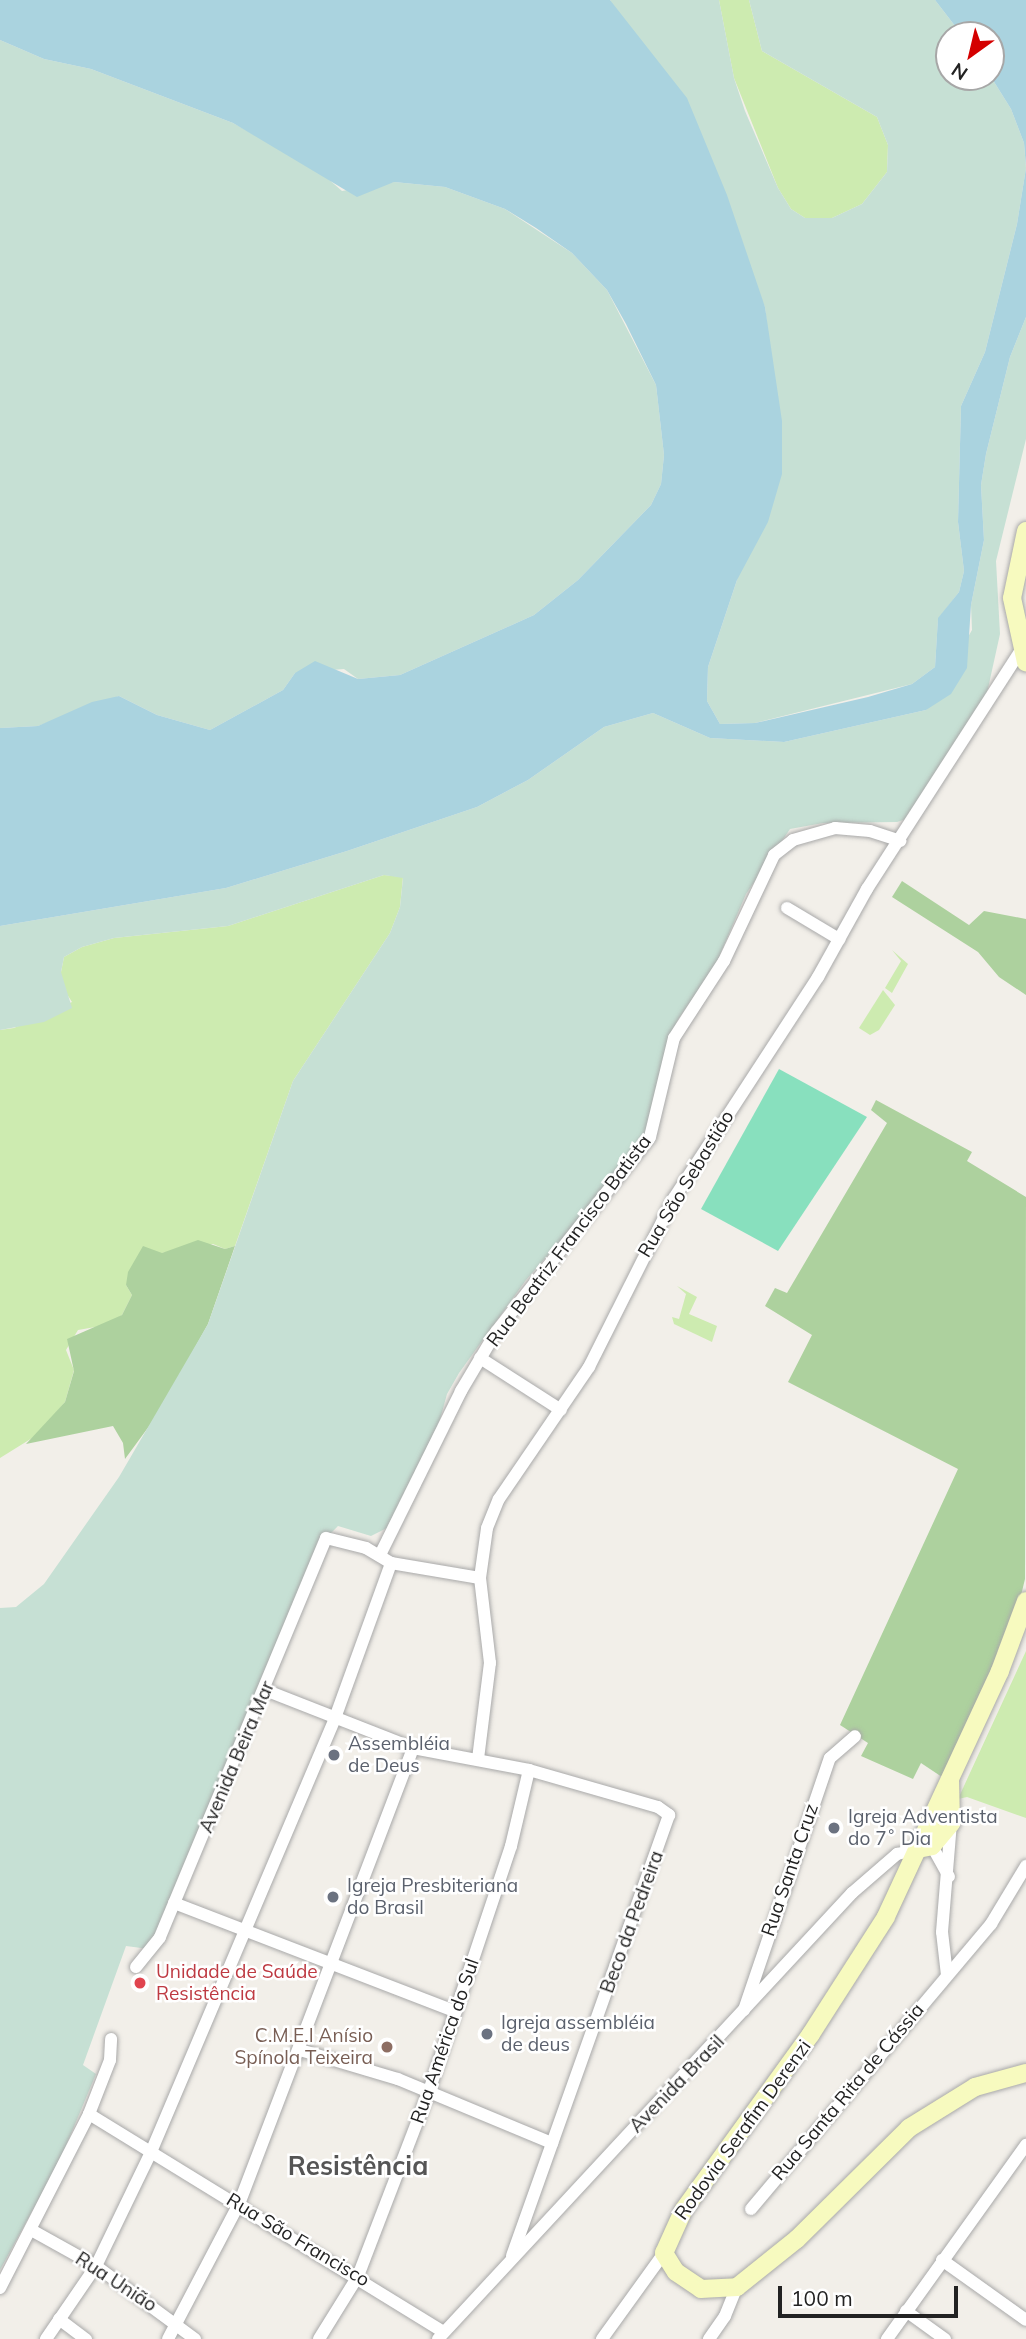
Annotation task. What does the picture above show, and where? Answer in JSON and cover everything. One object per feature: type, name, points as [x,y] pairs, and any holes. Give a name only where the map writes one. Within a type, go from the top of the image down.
[{"type":"main road","points":[[1024,656],[1012,598],[1026,531]]},
{"type":"main road","name":"Rodovia Serafim Derenzi","points":[[664,2253],[683,2211],[856,1968],[925,1847],[950,1776],[1005,1659],[1026,1601]]},
{"type":"main road","points":[[925,1847],[951,1824],[950,1776]]},
{"type":"main road","points":[[664,2253],[676,2272],[702,2289],[737,2287],[757,2275],[885,2149],[935,2109],[975,2087],[1026,2073]]},
{"type":"street","name":"Rua São Sebastião","points":[[478,1759],[490,1664],[480,1578],[487,1528],[499,1499],[589,1367],[674,1198],[900,841],[1024,656]]},
{"type":"street","name":"Rua Beatriz Francisco Batista","points":[[46,2339],[96,2266],[151,2152],[241,1931],[335,1718],[385,1559],[480,1358],[531,1286],[650,1137],[674,1038],[724,961],[774,855],[793,840],[835,828],[870,831],[900,841]]},
{"type":"street","points":[[787,908],[839,939]]},
{"type":"street","points":[[480,1358],[561,1410]]},
{"type":"street","name":"Avenida Beira Mar","points":[[136,1967],[160,1937],[265,1690],[325,1540],[332,1536],[385,1559]]},
{"type":"street","points":[[385,1559],[480,1578]]},
{"type":"street","name":"Beco da Pedreira","points":[[265,1690],[413,1748],[529,1770],[658,1807],[669,1815],[512,2256]]},
{"type":"street","name":"Rua Santa Cruz","points":[[742,2015],[830,1758],[855,1736]]},
{"type":"street","points":[[168,2339],[239,2204],[413,1748]]},
{"type":"street","name":"Rua América do Sul","points":[[318,2339],[358,2276],[428,2094],[511,1846],[529,1770]]},
{"type":"street","points":[[947,1975],[942,1931],[949,1878],[951,1824]]},
{"type":"street","points":[[925,1847],[949,1878]]},
{"type":"street","name":"Avenida Brasil","points":[[440,2336],[512,2256],[742,2015],[852,1893],[897,1854],[925,1847]]},
{"type":"street","name":"Rua Santa Rita de Cássia","points":[[751,2209],[991,1924],[1026,1866]]},
{"type":"street","points":[[174,1903],[329,1967],[456,2011]]},
{"type":"street","points":[[0,2288],[33,2231],[89,2114],[107,2071],[111,2039]]},
{"type":"street","points":[[300,2050],[398,2079],[428,2094],[552,2143]]},
{"type":"street","name":"Rua São Francisco","points":[[89,2114],[358,2276],[440,2336]]},
{"type":"street","points":[[887,2339],[1026,2145]]},
{"type":"street","name":"Rua União","points":[[33,2231],[96,2266],[195,2339]]},
{"type":"street","points":[[602,2339],[664,2253]]},
{"type":"street","points":[[942,2260],[1026,2320]]},
{"type":"street","points":[[709,2339],[725,2316],[737,2287]]},
{"type":"street","points":[[906,2311],[945,2339]]},
{"type":"street","points":[[59,2319],[86,2339]]},
{"type":"green space","points":[[610,0],[719,0],[734,78],[778,188],[791,209],[805,218],[832,218],[862,204],[887,172],[888,145],[877,117],[762,51],[749,0],[935,0],[951,21],[935,21],[935,91],[1000,91],[1011,109],[1024,143],[1026,168],[1017,224],[985,352],[961,406],[958,522],[964,571],[959,592],[938,619],[935,667],[912,684],[755,723],[720,724],[707,701],[708,667],[737,580],[771,362],[765,307]]},
{"type":"green space","points":[[719,0],[749,0],[762,51],[877,117],[888,145],[887,172],[862,204],[832,218],[805,218],[791,209],[778,188],[734,78]]},
{"type":"green space","points":[[0,40],[44,59],[91,69],[233,123],[318,170],[342,191],[394,182],[445,187],[505,209],[572,253],[607,290],[656,385],[664,455],[661,484],[651,505],[578,580],[534,615],[400,675],[358,679],[344,669],[295,673],[283,690],[210,730],[157,715],[119,696],[38,726],[0,728]]},
{"type":"green space","points":[[1026,317],[1026,439],[996,561],[1000,634],[987,693],[916,816],[897,822],[823,823],[790,829],[746,894],[716,964],[677,1021],[649,1128],[628,1164],[526,1280],[459,1373],[447,1394],[436,1434],[387,1528],[371,1536],[338,1526],[323,1541],[149,1949],[126,1946],[83,2065],[96,2074],[60,2160],[0,2270],[0,1608],[16,1607],[44,1584],[119,1477],[208,1324],[293,1081],[390,933],[400,907],[403,878],[384,875],[228,926],[114,938],[82,947],[64,957],[61,972],[72,1008],[44,1022],[0,1030],[0,926],[226,888],[347,851],[477,807],[528,780],[604,727],[653,713],[710,738],[784,742],[926,710],[972,630],[971,605],[984,540],[981,485],[986,454],[1010,357]]},
{"type":"green space","points":[[384,875],[403,877],[400,907],[390,933],[293,1081],[235,1246],[225,1249],[213,1244],[162,1253],[126,1285],[132,1295],[122,1315],[107,1325],[78,1330],[66,1350],[74,1370],[65,1402],[37,1435],[0,1458],[0,1030],[14,1028],[72,1002],[61,985],[61,972],[64,957],[82,947],[114,938],[228,926]]},
{"type":"green space","points":[[902,881],[969,925],[984,911],[1026,919],[1026,995],[999,977],[978,952],[892,897]]},
{"type":"green space","points":[[892,950],[908,964],[892,993],[885,988],[901,961]]},
{"type":"green space","points":[[883,990],[895,1005],[879,1030],[870,1035],[859,1028]]},
{"type":"green space","points":[[779,1069],[867,1117],[778,1251],[701,1209]]},
{"type":"green space","points":[[876,1100],[972,1152],[967,1161],[1026,1197],[1025,1579],[1012,1632],[942,1777],[921,1763],[913,1779],[861,1756],[868,1743],[840,1725],[958,1469],[788,1382],[812,1335],[765,1306],[775,1288],[787,1293],[887,1123],[871,1110]]},
{"type":"green space","points":[[198,1240],[225,1249],[235,1246],[208,1324],[158,1414],[125,1459],[123,1443],[113,1426],[26,1444],[65,1402],[74,1371],[67,1339],[122,1315],[132,1295],[126,1285],[128,1272],[143,1246],[162,1253]]},
{"type":"green space","points":[[677,1286],[697,1297],[689,1314],[717,1326],[712,1342],[674,1324],[672,1317],[679,1319],[686,1294]]},
{"type":"green space","points":[[1026,1651],[1026,1818],[967,1797],[958,1799]]},
{"type":"water","points":[[0,0],[610,0],[687,98],[727,195],[765,307],[782,421],[782,474],[768,522],[737,580],[708,667],[707,701],[720,724],[755,723],[868,697],[912,684],[935,667],[938,618],[959,592],[964,571],[958,522],[961,406],[985,352],[1017,224],[1026,168],[1026,317],[1010,357],[986,454],[981,485],[984,540],[971,605],[967,668],[951,694],[926,710],[784,742],[710,738],[653,713],[604,727],[528,780],[477,807],[347,851],[226,888],[0,926],[0,728],[38,726],[92,702],[119,696],[157,715],[210,730],[283,690],[295,673],[315,661],[358,679],[400,675],[534,615],[578,580],[651,505],[661,484],[664,455],[656,385],[607,290],[572,253],[536,228],[505,209],[445,187],[394,182],[357,197],[233,123],[91,69],[44,59],[0,40]]},
{"type":"water","points":[[935,0],[1026,0],[1026,167],[1024,143],[1011,109],[1000,91],[1005,91],[1005,21],[951,21]]},
{"type":"place","name":"Assembléia de Deus","points":[[334,1755]]},
{"type":"place","name":"Igreja Adventista do 7˚ Dia","points":[[834,1828]]},
{"type":"place","name":"Igreja Presbiteriana do Brasil","points":[[333,1897]]},
{"type":"place","name":"Unidade de Saúde Resistência","points":[[140,1983]]},
{"type":"place","name":"Igreja assembléia de deus","points":[[487,2034]]},
{"type":"place","name":"C.M.E.I Anísio Spínola Teixeira","points":[[387,2047]]},
{"type":"district","name":"Resistência","points":[[358,2166]]}]
